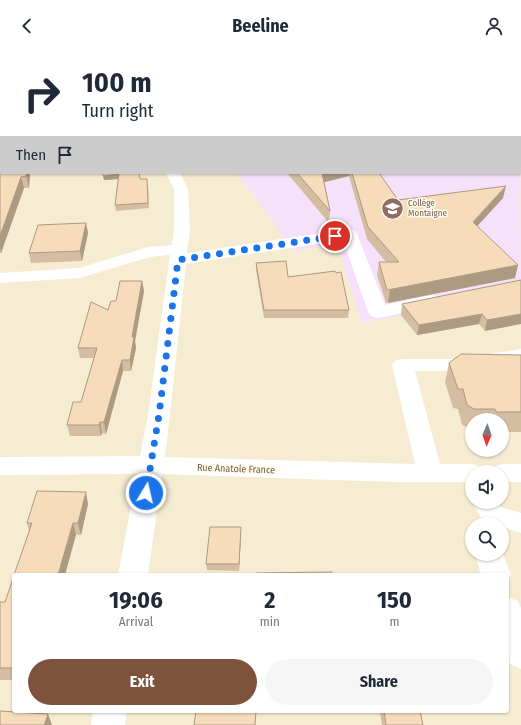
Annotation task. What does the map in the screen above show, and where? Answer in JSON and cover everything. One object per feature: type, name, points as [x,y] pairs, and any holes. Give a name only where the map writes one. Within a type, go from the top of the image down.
[{"type":"street","points":[[133,573],[159,415],[182,229],[181,188],[174,174]]},
{"type":"street","points":[[0,278],[80,273],[148,252],[179,254],[349,234],[378,312],[446,298]]},
{"type":"street","points":[[430,473],[403,365],[459,365],[521,355]]},
{"type":"street","name":"Rue Anatole France","points":[[0,466],[151,465],[430,473],[465,476]]},
{"type":"street","points":[[509,473],[521,473]]},
{"type":"street","points":[[489,513],[521,523]]},
{"type":"street","points":[[491,561],[495,573]]},
{"type":"street","points":[[509,616],[521,654]]},
{"type":"street","points":[[108,725],[110,713]]},
{"type":"shaded area","points":[[0,174],[521,174],[521,725],[0,725]]},
{"type":"shaded area","name":"Collège Montaigne","points":[[238,174],[520,174],[521,292],[362,323],[337,244],[294,251]]},
{"type":"building","points":[[0,174],[27,174],[26,176],[21,177],[0,236]]},
{"type":"building","points":[[103,174],[119,174],[103,176]]},
{"type":"building","points":[[119,174],[139,174],[140,179],[147,179],[148,203],[115,205]]},
{"type":"building","points":[[298,174],[322,174],[330,211]]},
{"type":"building","points":[[352,174],[380,174],[398,200],[506,186],[473,222],[518,265],[387,290],[379,262],[399,262],[368,227]]},
{"type":"building","points":[[86,223],[80,251],[29,253],[38,225]]},
{"type":"building","points":[[286,261],[288,277],[335,271],[336,273],[341,272],[349,310],[264,310],[256,263]]},
{"type":"building","points":[[521,280],[521,314],[487,320],[482,314],[419,325],[402,304]]},
{"type":"building","points":[[120,281],[142,281],[132,337],[134,337],[130,360],[122,360],[104,422],[100,422],[99,425],[67,425],[73,402],[81,402],[97,348],[78,348],[91,302],[108,310],[111,301],[116,301]]},
{"type":"building","points":[[461,354],[521,355],[521,412],[496,412],[495,409],[474,409],[467,405],[463,389],[458,389],[449,363]]},
{"type":"building","points":[[37,491],[86,492],[78,523],[73,523],[59,573],[15,573],[32,523],[27,523]]},
{"type":"building","points":[[210,527],[241,527],[239,564],[206,564]]},
{"type":"building","points":[[332,572],[332,573],[256,573]]},
{"type":"building","points":[[12,582],[12,668],[0,668],[0,602],[5,602]]},
{"type":"building","points":[[0,711],[12,712],[12,713],[48,714],[44,725],[0,725]]},
{"type":"building","points":[[196,713],[256,713],[255,725],[194,725]]},
{"type":"building","points":[[384,713],[420,713],[423,725],[386,725]]},
{"type":"place","name":"Collège Montaigne","points":[[392,208]]},
{"type":"route","points":[[146,493],[159,415],[178,260],[335,236]]}]
